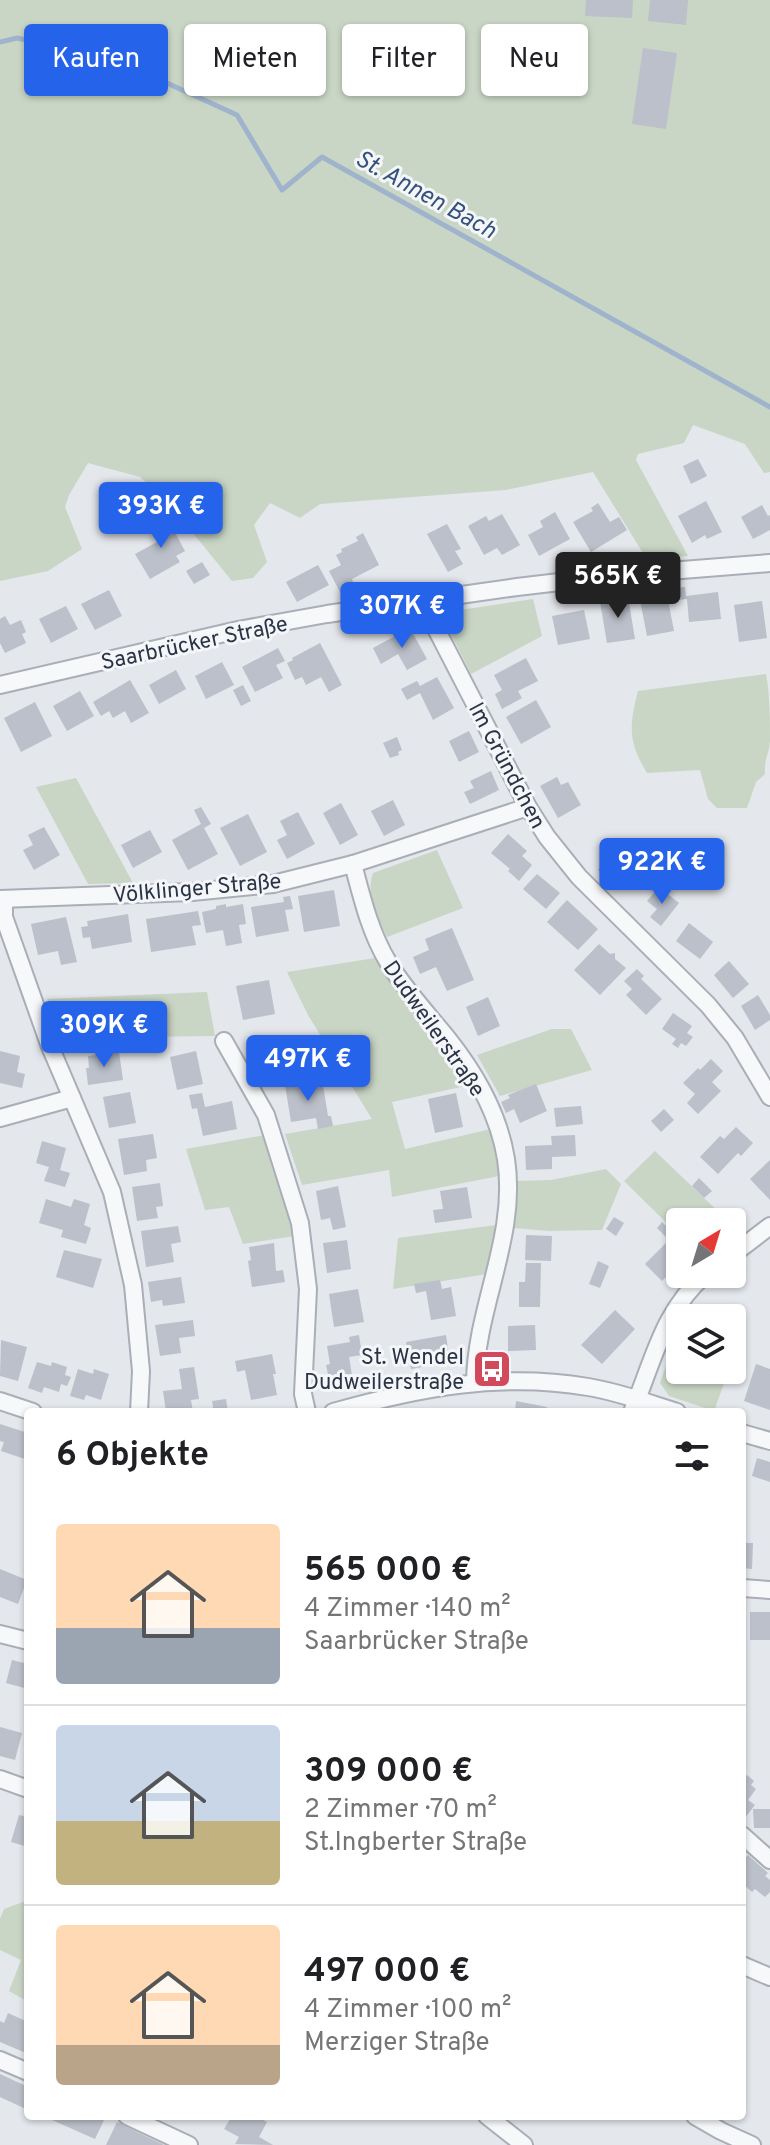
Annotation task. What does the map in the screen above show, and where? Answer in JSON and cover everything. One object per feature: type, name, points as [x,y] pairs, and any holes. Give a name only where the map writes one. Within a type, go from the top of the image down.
[{"type":"street","name":"Saarbrücker Straße","points":[[0,685],[238,630],[425,599],[619,575],[770,563]]},
{"type":"street","name":"Im Gründchen","points":[[425,599],[430,617],[528,807],[547,837],[579,877],[717,1016],[735,1038],[770,1097]]},
{"type":"street","name":"Völklinger Straße","points":[[2,899],[192,892],[273,884],[353,864],[528,807]]},
{"type":"street","name":"Dudweilerstraße","points":[[353,864],[367,919],[387,961],[476,1079],[495,1119],[506,1159],[508,1194],[505,1231],[482,1322],[475,1360],[475,1382]]},
{"type":"street","points":[[2,899],[4,917],[49,1044],[112,1192],[133,1285],[141,1371],[139,1408]]},
{"type":"street","points":[[224,1041],[266,1115],[300,1223],[308,1289],[303,1394],[306,1408]]},
{"type":"street","points":[[0,1118],[72,1098]]},
{"type":"street","points":[[746,1244],[770,1226]]},
{"type":"street","points":[[348,1408],[384,1398],[475,1382],[587,1387],[635,1406],[668,1320],[692,1288]]},
{"type":"street","points":[[0,1401],[24,1409]]},
{"type":"street","points":[[746,1434],[770,1441]]},
{"type":"street","points":[[746,1588],[770,1590]]},
{"type":"street","points":[[0,1634],[24,1640]]},
{"type":"street","points":[[0,1779],[24,1788]]},
{"type":"street","points":[[746,1839],[770,1860]]},
{"type":"street","points":[[746,1967],[770,1977]]},
{"type":"street","points":[[0,2060],[24,2070]]},
{"type":"street","points":[[136,2120],[189,2145]]},
{"type":"street","points":[[492,2120],[524,2145]]},
{"type":"street","points":[[699,2120],[718,2138],[752,2145]]},
{"type":"green space","points":[[0,0],[770,0],[770,472],[764,473],[745,444],[693,425],[684,443],[638,454],[636,460],[688,556],[646,558],[593,472],[506,490],[320,504],[300,518],[270,503],[254,525],[267,562],[253,578],[232,581],[166,500],[140,477],[88,463],[65,507],[82,549],[48,571],[0,581]]},
{"type":"green space","points":[[533,599],[542,636],[471,674],[446,624],[447,612]]},
{"type":"green space","points":[[766,674],[770,707],[769,746],[765,774],[756,782],[747,808],[717,808],[708,799],[700,770],[647,773],[636,752],[632,734],[638,691]]},
{"type":"green space","points":[[76,778],[133,883],[88,884],[36,787]]},
{"type":"green space","points":[[437,850],[463,908],[387,937],[372,898],[373,873]]},
{"type":"green space","points":[[375,958],[409,1008],[455,1060],[470,1085],[392,1102],[405,1149],[491,1129],[499,1176],[392,1197],[389,1170],[302,1185],[285,1134],[372,1119],[308,1015],[287,972]]},
{"type":"green space","points":[[207,992],[215,1036],[62,1038],[47,999]]},
{"type":"green space","points":[[552,1029],[571,1029],[592,1070],[500,1096],[477,1055]]},
{"type":"green space","points":[[265,1135],[295,1236],[243,1244],[229,1207],[205,1210],[186,1149]]},
{"type":"green space","points":[[655,1151],[714,1208],[666,1208],[666,1222],[624,1181]]},
{"type":"green space","points":[[606,1169],[621,1184],[602,1230],[513,1228],[516,1181],[551,1180]]},
{"type":"green space","points":[[496,1225],[487,1274],[393,1289],[398,1238]]},
{"type":"green space","points":[[666,1366],[666,1384],[724,1384],[715,1408],[705,1408],[669,1396],[660,1383]]},
{"type":"green space","points":[[24,1902],[24,2000],[9,1991],[21,1960],[0,1950],[0,1919],[4,1909]]},
{"type":"building","points":[[586,0],[633,0],[632,18],[585,16]]},
{"type":"building","points":[[650,0],[688,0],[686,25],[648,21]]},
{"type":"building","points":[[643,48],[677,53],[666,129],[632,124]]},
{"type":"building","points":[[698,459],[707,476],[691,484],[683,466]]},
{"type":"building","points":[[706,501],[722,532],[707,539],[705,535],[692,543],[678,516]]},
{"type":"building","points":[[598,503],[610,522],[619,517],[627,530],[591,552],[573,522],[593,511],[591,508]]},
{"type":"building","points":[[762,505],[770,515],[770,530],[753,539],[741,517]]},
{"type":"building","points":[[555,512],[570,539],[539,556],[528,535],[543,527],[540,521]]},
{"type":"building","points":[[502,514],[520,545],[502,555],[497,548],[484,555],[468,526],[486,516],[489,521]]},
{"type":"building","points":[[166,516],[185,551],[176,556],[180,562],[150,579],[135,554],[159,541],[150,525]]},
{"type":"building","points":[[447,524],[461,549],[455,551],[463,564],[448,572],[427,534]]},
{"type":"building","points":[[363,533],[379,565],[352,579],[354,584],[340,592],[329,571],[341,565],[336,555],[342,552],[341,549],[358,541],[356,537]]},
{"type":"building","points":[[202,562],[210,575],[194,584],[186,571]]},
{"type":"building","points":[[318,565],[329,585],[297,602],[286,582]]},
{"type":"building","points":[[685,587],[686,596],[718,592],[721,619],[689,622],[687,599],[678,600],[676,588]]},
{"type":"building","points":[[109,590],[122,616],[95,630],[81,604]]},
{"type":"building","points":[[667,595],[674,631],[647,636],[640,600]]},
{"type":"building","points":[[628,597],[635,639],[607,643],[600,602]]},
{"type":"building","points":[[762,601],[767,638],[739,642],[734,605]]},
{"type":"building","points":[[66,606],[78,629],[51,643],[39,619]]},
{"type":"building","points":[[584,610],[590,639],[558,645],[552,616]]},
{"type":"building","points":[[5,616],[10,625],[21,620],[26,643],[5,653],[0,643],[0,619]]},
{"type":"building","points":[[410,628],[427,659],[407,670],[398,654],[381,664],[373,648]]},
{"type":"building","points":[[320,643],[342,685],[329,692],[321,677],[306,685],[302,677],[295,680],[287,663]]},
{"type":"building","points":[[278,648],[285,661],[276,665],[283,678],[255,692],[242,667]]},
{"type":"building","points":[[526,658],[538,681],[518,691],[522,698],[502,709],[495,694],[502,690],[494,675]]},
{"type":"building","points":[[222,662],[234,685],[206,699],[195,676]]},
{"type":"building","points":[[176,670],[186,689],[159,704],[149,685]]},
{"type":"building","points":[[437,677],[454,708],[433,720],[420,693],[407,700],[401,689],[417,681],[420,686]]},
{"type":"building","points":[[130,680],[149,713],[131,723],[125,711],[113,718],[109,711],[101,716],[93,702]]},
{"type":"building","points":[[243,685],[251,701],[241,706],[233,690]]},
{"type":"building","points":[[80,691],[94,716],[67,731],[53,706]]},
{"type":"building","points":[[536,700],[551,727],[521,744],[506,717]]},
{"type":"building","points":[[35,702],[52,736],[21,752],[4,718]]},
{"type":"building","points":[[469,731],[479,752],[459,762],[449,741]]},
{"type":"building","points":[[397,737],[402,750],[398,752],[399,755],[390,758],[383,743]]},
{"type":"building","points":[[491,771],[499,790],[470,804],[464,792],[474,788],[470,781]]},
{"type":"building","points":[[557,777],[561,785],[568,782],[581,805],[558,818],[540,786]]},
{"type":"building","points":[[393,800],[405,825],[384,836],[371,811]]},
{"type":"building","points":[[341,803],[358,835],[340,845],[323,813]]},
{"type":"building","points":[[201,807],[211,824],[204,828],[218,854],[188,870],[172,840],[201,824],[194,810]]},
{"type":"building","points":[[298,812],[315,844],[287,859],[277,840],[287,835],[280,821]]},
{"type":"building","points":[[248,814],[267,852],[240,866],[220,828]]},
{"type":"building","points":[[44,827],[60,855],[34,870],[23,850],[33,845],[28,835]]},
{"type":"building","points":[[150,830],[162,852],[133,868],[121,845]]},
{"type":"building","points":[[508,834],[527,851],[522,856],[532,865],[519,881],[491,853]]},
{"type":"building","points":[[615,849],[647,873],[639,884],[632,879],[624,890],[598,870]]},
{"type":"building","points":[[537,874],[560,893],[546,909],[523,889]]},
{"type":"building","points":[[659,887],[679,903],[661,926],[650,917],[657,909],[647,901]]},
{"type":"building","points":[[334,890],[340,926],[304,932],[298,896]]},
{"type":"building","points":[[290,896],[293,909],[285,910],[289,931],[256,937],[251,907],[284,902],[283,897]]},
{"type":"building","points":[[567,900],[598,929],[578,950],[547,922]]},
{"type":"building","points":[[226,904],[226,907],[243,904],[246,924],[239,925],[242,943],[226,946],[223,930],[206,933],[202,912]]},
{"type":"building","points":[[198,911],[201,925],[192,926],[196,945],[151,952],[146,919]]},
{"type":"building","points":[[128,914],[132,942],[92,949],[90,937],[83,938],[81,927],[88,926],[87,921]]},
{"type":"building","points":[[66,917],[77,962],[61,965],[58,951],[38,955],[31,924]]},
{"type":"building","points":[[689,923],[713,942],[700,959],[676,941]]},
{"type":"building","points":[[452,928],[474,980],[447,991],[436,967],[420,974],[413,957],[429,950],[425,939]]},
{"type":"building","points":[[599,944],[610,954],[615,953],[615,959],[626,968],[600,995],[574,970]]},
{"type":"building","points":[[729,961],[749,984],[733,998],[714,975]]},
{"type":"building","points":[[637,969],[644,976],[641,979],[662,999],[646,1015],[626,995],[632,989],[624,981]]},
{"type":"building","points":[[269,980],[275,1014],[243,1020],[236,986]]},
{"type":"building","points":[[758,995],[770,1020],[755,1030],[741,1006]]},
{"type":"building","points":[[488,997],[500,1026],[478,1036],[466,1007]]},
{"type":"building","points":[[673,1013],[692,1026],[687,1033],[693,1037],[686,1046],[681,1043],[678,1048],[672,1044],[676,1039],[662,1029]]},
{"type":"building","points":[[298,1040],[304,1069],[270,1076],[266,1056],[275,1055],[273,1045]]},
{"type":"building","points":[[0,1051],[20,1056],[17,1072],[25,1074],[22,1088],[0,1083]]},
{"type":"building","points":[[196,1051],[203,1084],[177,1090],[170,1057]]},
{"type":"building","points":[[119,1052],[123,1080],[88,1085],[88,1056]]},
{"type":"building","points":[[711,1059],[723,1071],[712,1082],[721,1091],[698,1114],[687,1103],[695,1094],[683,1083]]},
{"type":"building","points":[[322,1079],[328,1116],[331,1116],[333,1126],[318,1129],[316,1118],[291,1122],[285,1085]]},
{"type":"building","points":[[536,1084],[547,1111],[520,1123],[514,1109],[506,1113],[501,1102],[510,1098],[508,1095]]},
{"type":"building","points":[[130,1092],[136,1123],[109,1128],[103,1097]]},
{"type":"building","points":[[202,1093],[205,1107],[232,1101],[237,1129],[203,1136],[197,1108],[192,1109],[189,1095]]},
{"type":"building","points":[[456,1093],[463,1127],[435,1133],[428,1099]]},
{"type":"building","points":[[581,1106],[583,1124],[556,1127],[554,1108]]},
{"type":"building","points":[[664,1109],[674,1120],[661,1132],[651,1121]]},
{"type":"building","points":[[736,1127],[753,1143],[741,1156],[738,1153],[718,1174],[700,1157],[720,1136],[724,1139]]},
{"type":"building","points":[[153,1134],[157,1158],[146,1160],[147,1171],[124,1175],[118,1139]]},
{"type":"building","points":[[575,1135],[576,1156],[552,1157],[552,1169],[526,1170],[525,1146],[552,1145],[551,1136]]},
{"type":"building","points":[[42,1141],[66,1148],[60,1170],[70,1173],[65,1187],[44,1181],[49,1167],[36,1163]]},
{"type":"building","points":[[770,1160],[770,1200],[750,1179]]},
{"type":"building","points":[[699,1178],[712,1191],[704,1198],[692,1186]]},
{"type":"building","points":[[160,1183],[163,1206],[156,1207],[158,1218],[137,1221],[132,1187]]},
{"type":"building","points":[[338,1186],[346,1227],[333,1230],[330,1218],[321,1220],[316,1191]]},
{"type":"building","points":[[467,1187],[472,1218],[435,1223],[433,1210],[443,1209],[440,1191]]},
{"type":"building","points":[[46,1199],[71,1207],[74,1199],[90,1204],[84,1225],[91,1228],[86,1244],[61,1237],[63,1230],[39,1223]]},
{"type":"building","points":[[614,1217],[624,1223],[616,1236],[606,1229]]},
{"type":"building","points":[[662,1222],[666,1226],[666,1237],[657,1228]]},
{"type":"building","points":[[178,1226],[181,1242],[171,1244],[174,1262],[146,1267],[141,1231]]},
{"type":"building","points":[[526,1235],[552,1236],[551,1261],[525,1260]]},
{"type":"building","points":[[347,1240],[351,1269],[327,1273],[323,1243]]},
{"type":"building","points":[[274,1243],[276,1271],[283,1270],[285,1282],[252,1287],[249,1247]]},
{"type":"building","points":[[666,1243],[666,1277],[662,1281],[645,1264]]},
{"type":"building","points":[[64,1250],[102,1259],[93,1288],[56,1277]]},
{"type":"building","points":[[598,1261],[609,1266],[600,1288],[589,1284]]},
{"type":"building","points":[[526,1263],[541,1263],[540,1307],[519,1307],[519,1282],[525,1282]]},
{"type":"building","points":[[181,1277],[185,1303],[163,1306],[162,1300],[151,1302],[148,1282]]},
{"type":"building","points":[[440,1280],[442,1289],[451,1287],[456,1316],[431,1320],[426,1291],[416,1293],[414,1284]]},
{"type":"building","points":[[358,1289],[364,1322],[334,1327],[329,1294]]},
{"type":"building","points":[[615,1310],[635,1329],[602,1364],[581,1345]]},
{"type":"building","points":[[193,1320],[195,1336],[179,1338],[181,1353],[160,1356],[155,1325]]},
{"type":"building","points":[[535,1325],[536,1350],[508,1351],[508,1326]]},
{"type":"building","points":[[359,1335],[362,1355],[349,1357],[353,1381],[330,1384],[326,1365],[330,1364],[327,1346],[350,1342],[349,1337]]},
{"type":"building","points":[[446,1335],[450,1362],[411,1369],[406,1342]]},
{"type":"building","points":[[1,1340],[27,1347],[18,1381],[0,1376]]},
{"type":"building","points":[[272,1354],[277,1395],[251,1400],[245,1370],[237,1372],[235,1361]]},
{"type":"building","points":[[37,1362],[51,1366],[52,1362],[67,1367],[65,1375],[71,1377],[67,1386],[61,1384],[59,1392],[44,1387],[42,1393],[28,1388]]},
{"type":"building","points":[[756,1364],[770,1369],[770,1410],[744,1401]]},
{"type":"building","points":[[194,1367],[199,1399],[191,1400],[192,1408],[165,1408],[163,1391],[182,1389],[179,1369]]},
{"type":"building","points":[[78,1369],[93,1374],[94,1369],[109,1374],[101,1400],[86,1395],[84,1400],[70,1396]]},
{"type":"building","points":[[226,1399],[227,1408],[213,1408],[212,1401]]},
{"type":"building","points":[[516,1401],[547,1407],[547,1408],[515,1408]]},
{"type":"building","points":[[0,1424],[24,1432],[24,1459],[1,1451],[4,1442],[0,1441]]},
{"type":"building","points":[[757,1458],[770,1462],[770,1482],[752,1476]]},
{"type":"building","points":[[746,1543],[753,1543],[752,1569],[746,1568]]},
{"type":"building","points":[[0,1569],[24,1579],[18,1604],[0,1597]]},
{"type":"building","points":[[750,1612],[770,1612],[770,1640],[750,1640]]},
{"type":"building","points":[[12,1660],[24,1663],[24,1688],[6,1683]]},
{"type":"building","points":[[0,1727],[22,1733],[15,1760],[0,1756]]},
{"type":"building","points":[[746,1776],[754,1781],[751,1785],[756,1789],[748,1800],[755,1805],[746,1816]]},
{"type":"building","points":[[753,1809],[770,1809],[770,1828],[754,1828]]},
{"type":"building","points":[[19,1815],[24,1816],[24,1846],[11,1842]]},
{"type":"building","points":[[748,1855],[768,1873],[765,1876],[770,1880],[770,1892],[765,1897],[746,1887]]},
{"type":"building","points":[[8,2013],[24,2020],[24,2052],[0,2042],[0,2021],[4,2023]]},
{"type":"building","points":[[0,2074],[24,2085],[24,2108],[0,2097]]},
{"type":"building","points":[[52,2120],[104,2120],[95,2139]]},
{"type":"building","points":[[230,2120],[263,2120],[267,2122],[259,2137],[273,2145],[235,2144],[239,2137],[224,2129]]},
{"type":"building","points":[[117,2122],[139,2133],[164,2145],[106,2145]]},
{"type":"waterway","name":"St. Annen Bach","points":[[0,42],[17,38],[121,62],[237,115],[282,190],[322,157],[770,407]]},
{"type":"place","name":"St. Wendel Dudweilerstraße","points":[[492,1369]]}]
